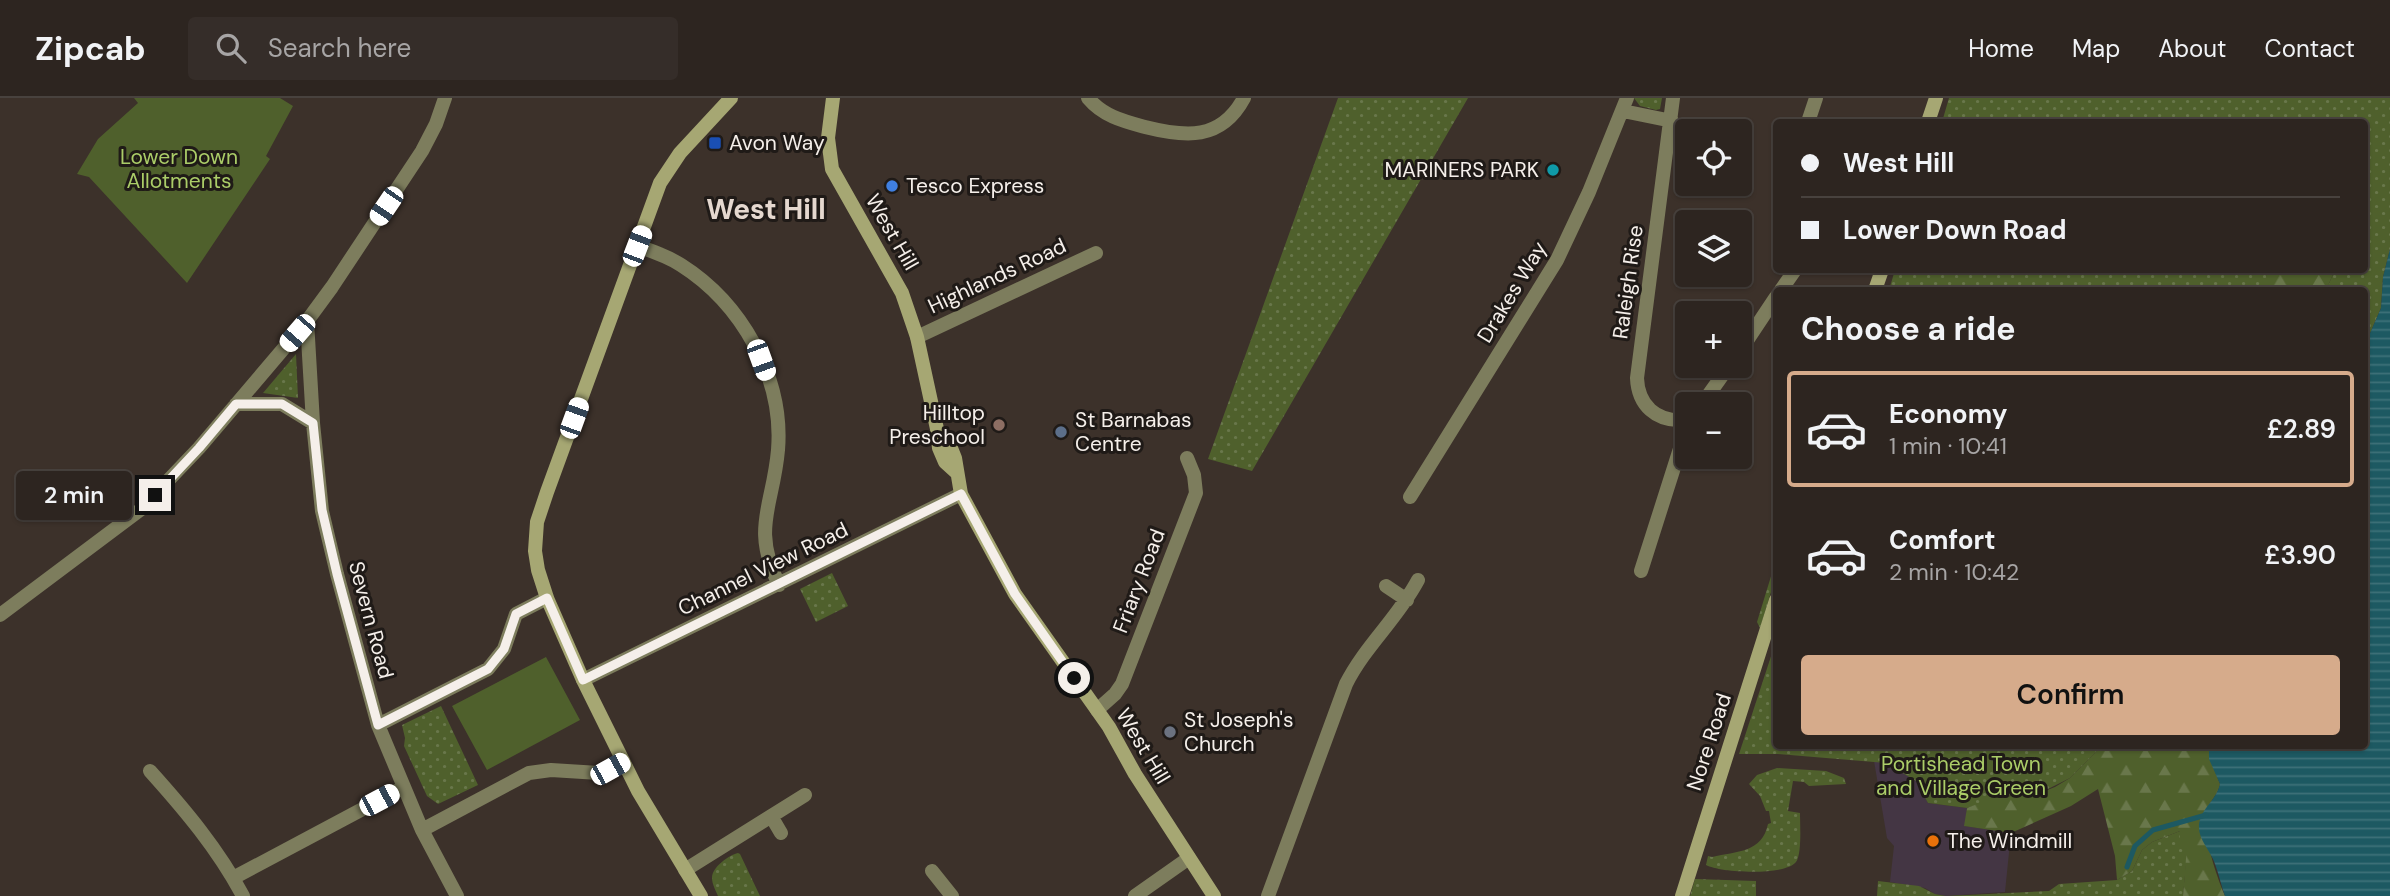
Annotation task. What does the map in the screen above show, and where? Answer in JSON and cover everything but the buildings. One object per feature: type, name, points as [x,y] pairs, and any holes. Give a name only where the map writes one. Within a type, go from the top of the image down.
[{"type":"street","points":[[0,615],[140,510],[170,481],[307,321],[413,165],[436,124],[445,98]]},
{"type":"street","points":[[701,896],[655,823],[583,680],[547,598],[535,551],[537,522],[665,174],[680,153],[731,98]]},
{"type":"street","name":"West Hill","points":[[833,98],[828,138],[832,169],[902,293],[917,337],[939,449],[945,462],[956,472],[961,494],[1015,594],[1114,734],[1135,774],[1214,896]]},
{"type":"street","points":[[1088,98],[1115,119],[1179,135],[1204,132],[1220,125],[1233,114],[1244,98]]},
{"type":"street","name":"Raleigh Rise","points":[[1673,98],[1637,383],[1640,398],[1652,412],[1675,419]]},
{"type":"street","points":[[1809,119],[1816,98]]},
{"type":"street","points":[[1929,119],[1936,98]]},
{"type":"street","points":[[1625,104],[1672,121]]},
{"type":"street","name":"Drakes Way","points":[[1410,497],[1557,261],[1625,104]]},
{"type":"street","points":[[637,246],[680,265],[716,293],[740,321],[761,360],[774,402],[778,433],[778,450],[764,541],[767,558],[779,585]]},
{"type":"street","name":"Highlands Road","points":[[917,337],[1096,253]]},
{"type":"street","points":[[1752,333],[1773,302]]},
{"type":"street","name":"Severn Road","points":[[307,321],[322,510],[337,574],[378,725],[422,830],[457,896]]},
{"type":"street","points":[[236,404],[282,404],[313,423]]},
{"type":"street","name":"Friary Road","points":[[1097,709],[1115,694],[1122,684],[1196,493],[1194,475],[1187,458]]},
{"type":"street","name":"Raleigh Rise","points":[[1641,571],[1675,464]]},
{"type":"street","name":"Channel View Road","points":[[583,680],[961,494]]},
{"type":"street","points":[[1268,896],[1346,684],[1363,656],[1407,600],[1418,580]]},
{"type":"street","points":[[1385,586],[1407,600]]},
{"type":"street","points":[[378,725],[488,669],[504,649],[516,614],[547,598]]},
{"type":"street","name":"Nore Road","points":[[1682,896],[1773,609]]},
{"type":"street","points":[[422,830],[529,774],[551,769],[599,773],[623,761]]},
{"type":"street","points":[[150,771],[189,816],[243,896]]},
{"type":"street","points":[[233,878],[404,788]]},
{"type":"street","points":[[685,870],[805,795]]},
{"type":"street","points":[[771,816],[781,834]]},
{"type":"street","points":[[1135,896],[1189,858]]},
{"type":"street","points":[[932,871],[952,896]]},
{"type":"shaded area","points":[[1874,761],[1893,765],[1912,778],[1918,783],[1928,803],[1967,808],[1965,826],[2011,833],[2005,892],[1946,896],[1925,888],[1890,882],[1894,846],[1887,838]]},
{"type":"green space","name":"Lower Down Allotments","points":[[134,98],[280,98],[293,106],[266,156],[270,159],[187,283],[89,177],[77,174],[98,139],[138,103]]},
{"type":"green space","points":[[1338,98],[1468,98],[1252,471],[1208,459]]},
{"type":"green space","points":[[1634,98],[1662,98],[1660,109],[1640,106]]},
{"type":"green space","points":[[1949,98],[2390,98],[2390,249],[2383,277],[2381,308],[2368,338],[2368,287],[2327,287],[2334,273],[2368,273],[2368,119],[1943,119]]},
{"type":"green space","points":[[1894,273],[2267,273],[2266,285],[2270,287],[1890,287]]},
{"type":"green space","points":[[2267,273],[2334,273],[2327,287],[2265,285]]},
{"type":"green space","points":[[296,354],[298,398],[263,393]]},
{"type":"green space","points":[[1773,570],[1773,586],[1760,628],[1757,622]]},
{"type":"green space","points":[[832,573],[848,606],[816,622],[800,589]]},
{"type":"green space","name":"Portishead Town and Village Green","points":[[1773,650],[1773,749],[2099,749],[2070,778],[2040,793],[2004,796],[1967,808],[1928,803],[1916,781],[1886,763],[1778,754],[1739,754]]},
{"type":"green space","points":[[546,657],[580,720],[487,770],[452,706]]},
{"type":"green space","points":[[441,706],[478,785],[438,804],[427,796],[404,746],[402,725]]},
{"type":"green space","points":[[2099,749],[2209,749],[2210,759],[2220,784],[2207,809],[2206,828],[2214,866],[2225,896],[2183,896],[2187,846],[2179,848],[2180,831],[2152,842],[2142,850],[2132,871],[2117,880],[2115,856],[2098,789],[2071,806],[2011,833],[1964,826],[1967,808],[1993,798],[2040,793],[2070,778]]},
{"type":"green space","points":[[1777,768],[1826,771],[1844,778],[1846,784],[1809,786],[1804,782],[1793,781],[1788,811],[1800,813],[1800,846],[1796,862],[1779,870],[1752,872],[1706,865],[1708,856],[1739,852],[1760,841],[1771,823],[1769,811],[1766,811],[1760,796],[1749,784],[1757,775]]},
{"type":"green space","points":[[2180,831],[2188,844],[2183,896],[1946,896],[2049,891],[2059,884],[2117,880],[2132,871],[2142,850],[2152,842]]},
{"type":"green space","points":[[738,853],[760,896],[718,896],[713,874],[722,862]]},
{"type":"green space","points":[[1695,879],[1756,881],[1756,896],[1690,896]]},
{"type":"green space","points":[[1878,881],[1919,886],[1946,896],[1877,896]]},
{"type":"water","points":[[2390,249],[2390,896],[2225,896],[2213,858],[2199,830],[2201,817],[2220,784],[2209,759],[2209,749],[2368,749],[2368,338],[2381,308],[2383,277]]},
{"type":"waterway","points":[[2127,867],[2135,846],[2153,830],[2206,815]]},
{"type":"place","name":"Avon Way","points":[[715,143]]},
{"type":"place","name":"MARINERS PARK","points":[[1553,170]]},
{"type":"place","name":"Tesco Express","points":[[892,186]]},
{"type":"place","name":"Hilltop Preschool","points":[[999,425]]},
{"type":"place","name":"St Barnabas Centre","points":[[1061,432]]},
{"type":"place","name":"St Joseph's Church","points":[[1170,732]]},
{"type":"place","name":"The Windmill","points":[[1933,841]]},
{"type":"district","name":"West Hill","points":[[766,209]]},
{"type":"route","points":[[155,495],[236,404],[282,404],[313,423],[322,510],[378,725],[488,669],[504,649],[516,614],[547,598],[583,680],[961,494],[1015,594],[1074,678]]}]
